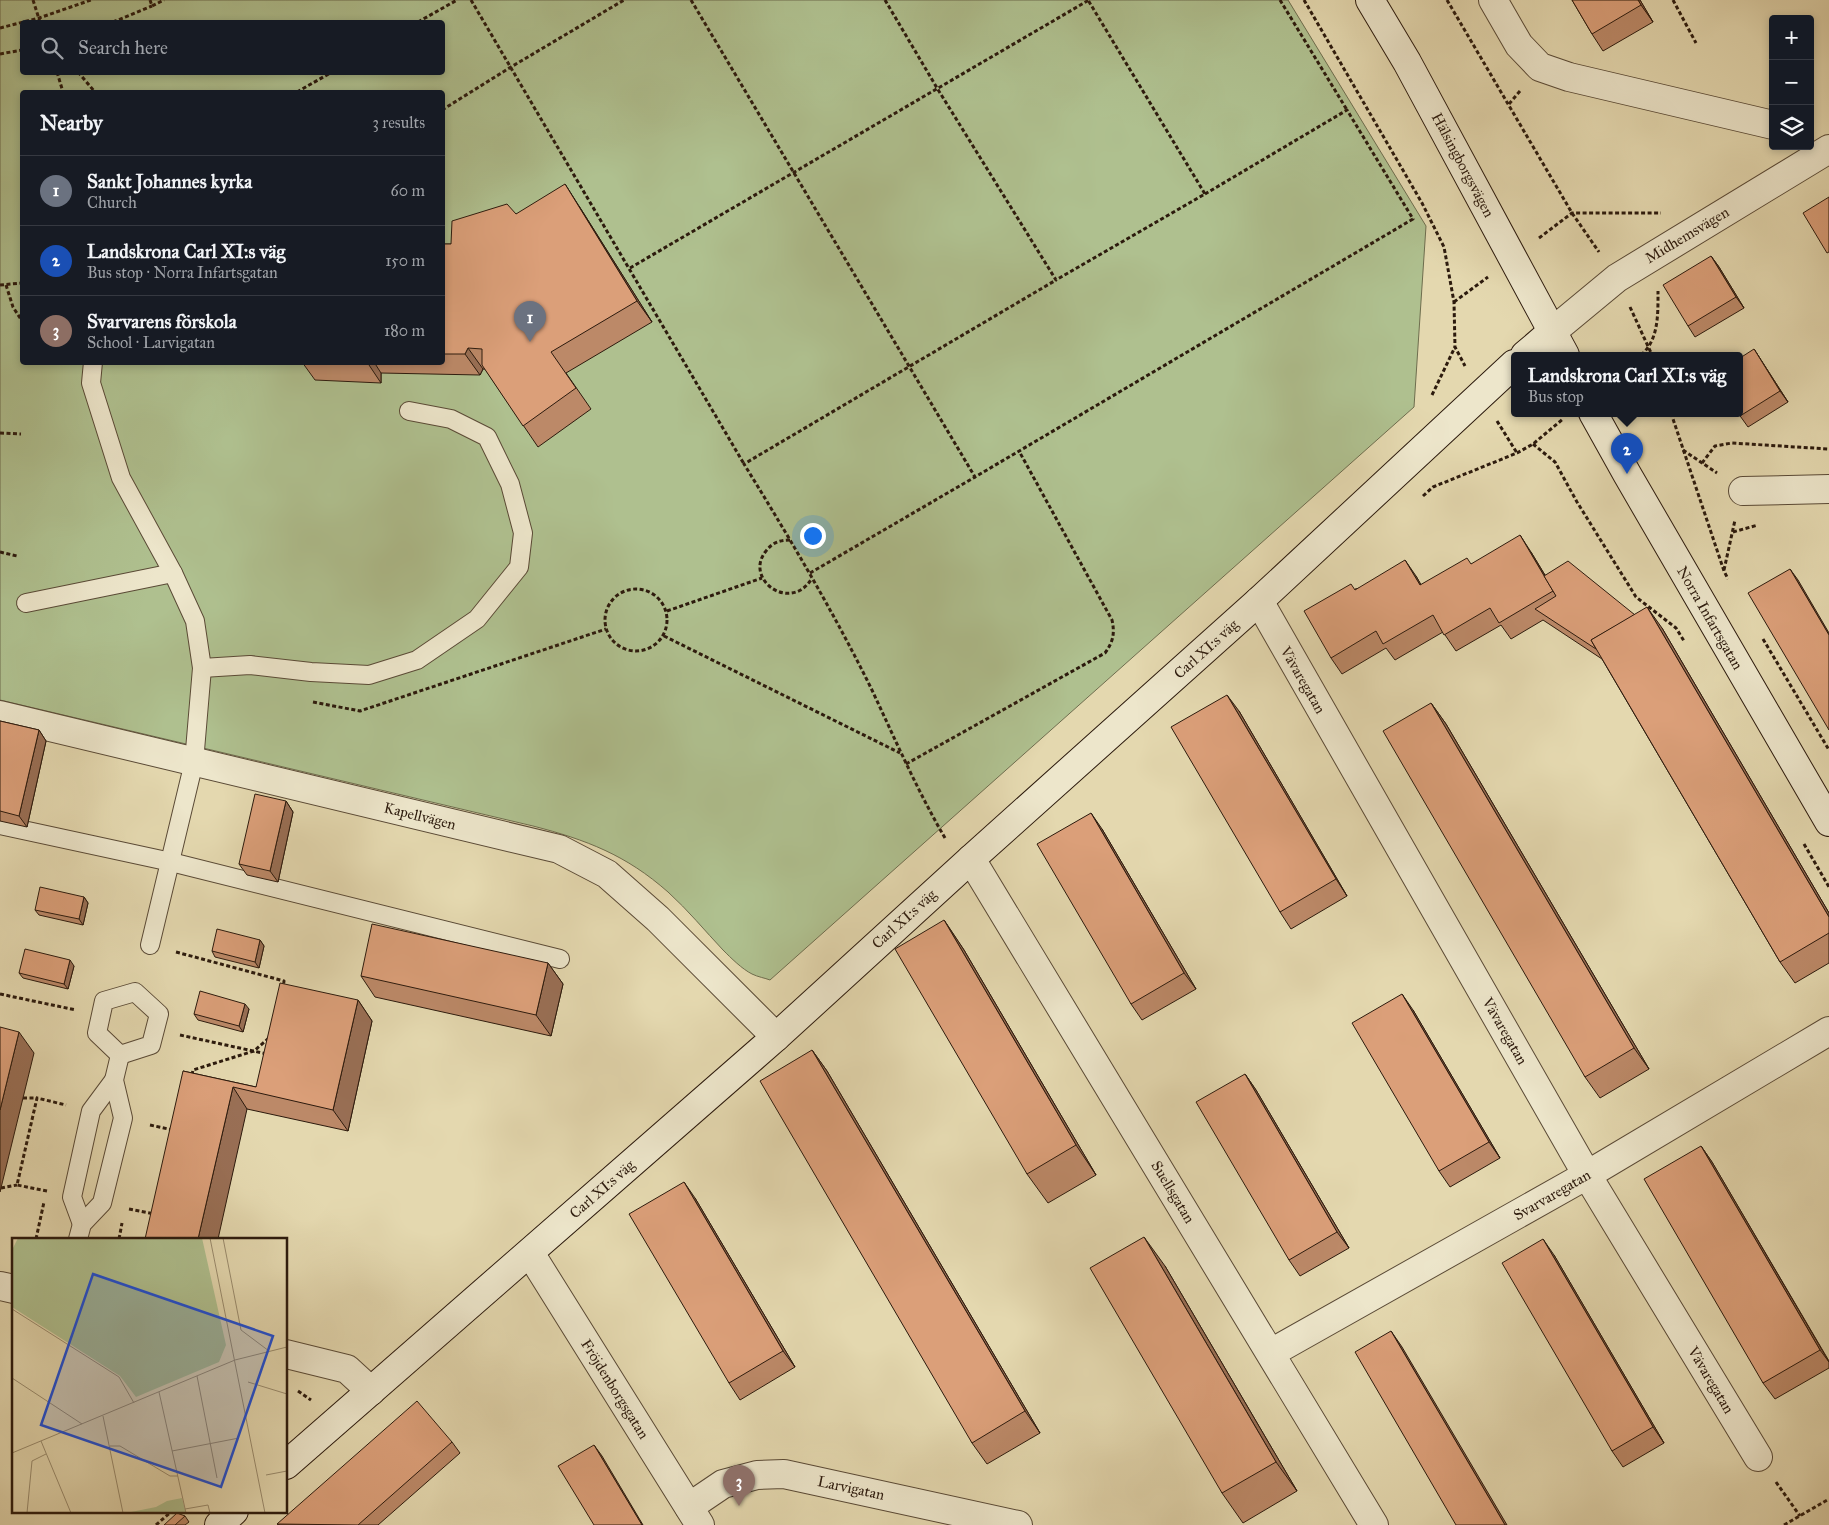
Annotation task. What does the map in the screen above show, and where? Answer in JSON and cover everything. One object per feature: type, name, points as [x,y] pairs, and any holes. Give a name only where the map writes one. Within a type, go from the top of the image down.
[{"type":"street","name":"Hälsingborgsvägen","points":[[1370,0],[1407,62],[1553,331]]},
{"type":"street","points":[[1493,0],[1519,45],[1540,67],[1569,77],[1769,124]]},
{"type":"street","points":[[1814,135],[1829,139]]},
{"type":"street","name":"Midhemsvägen","points":[[1553,331],[1616,278],[1829,149]]},
{"type":"street","points":[[1528,352],[1553,331],[1564,352]]},
{"type":"street","name":"Carl XI:s väg","points":[[288,1464],[776,1036],[1259,601],[1511,367]]},
{"type":"street","name":"Norra Infartsgatan","points":[[1595,417],[1829,822]]},
{"type":"street","points":[[1743,491],[1829,489]]},
{"type":"street","name":"Vävaregatan","points":[[1259,601],[1587,1175],[1758,1457]]},
{"type":"street","name":"Kapellvägen","points":[[0,716],[558,849],[607,874],[658,919],[776,1036]]},
{"type":"street","name":"Suellsgatan","points":[[971,859],[1374,1525]]},
{"type":"street","name":"Svarvaregatan","points":[[1271,1354],[1587,1175],[1829,1030]]},
{"type":"street","name":"Fröjdenborgsgatan","points":[[530,1253],[695,1516]]},
{"type":"street","points":[[288,1354],[347,1369],[371,1391]]},
{"type":"street","name":"Larvigatan","points":[[695,1516],[723,1484],[757,1475],[784,1474],[1018,1525]]},
{"type":"street","points":[[219,1525],[233,1512]]},
{"type":"lane","points":[[93,365],[92,383],[120,478],[173,573],[195,621],[202,668],[194,762],[150,945]]},
{"type":"lane","points":[[202,668],[250,665],[311,672],[369,675],[417,660],[478,619],[519,567],[523,533],[510,484],[487,437],[451,419],[409,411]]},
{"type":"lane","points":[[26,603],[173,573]]},
{"type":"lane","points":[[0,825],[170,862],[560,959]]},
{"type":"lane","points":[[135,992],[159,1014],[151,1045],[120,1055],[97,1032],[104,1001],[135,992]]},
{"type":"lane","points":[[80,1231],[72,1197],[91,1111],[114,1080],[120,1055]]},
{"type":"lane","points":[[80,1231],[102,1203],[123,1118],[114,1080]]},
{"type":"path","points":[[33,0],[39,18]]},
{"type":"path","points":[[31,20],[91,0]]},
{"type":"path","points":[[150,0],[152,6]]},
{"type":"path","points":[[119,20],[164,0]]},
{"type":"path","points":[[422,20],[457,0]]},
{"type":"path","points":[[471,0],[744,464],[813,577],[870,688],[926,804],[947,840]]},
{"type":"path","points":[[445,108],[624,0]]},
{"type":"path","points":[[691,0],[792,173],[975,477]]},
{"type":"path","points":[[885,0],[1056,280]]},
{"type":"path","points":[[630,268],[1089,0],[1205,194]]},
{"type":"path","points":[[810,573],[1414,219],[1280,0]]},
{"type":"path","points":[[1304,0],[1422,203],[1444,247],[1454,302],[1455,347],[1480,395],[1517,453]]},
{"type":"path","points":[[1447,0],[1572,213],[1616,278],[1651,352]]},
{"type":"path","points":[[1674,0],[1696,43]]},
{"type":"path","points":[[0,28],[20,23]]},
{"type":"path","points":[[0,54],[20,50]]},
{"type":"path","points":[[58,75],[62,90]]},
{"type":"path","points":[[81,75],[93,90]]},
{"type":"path","points":[[300,90],[327,75]]},
{"type":"path","points":[[744,464],[1347,110]]},
{"type":"path","points":[[1454,302],[1572,213],[1667,213]]},
{"type":"path","points":[[0,285],[20,283]]},
{"type":"path","points":[[6,285],[13,307],[20,318]]},
{"type":"path","points":[[1644,352],[1649,348]]},
{"type":"path","points":[[1672,417],[1724,571],[1732,586]]},
{"type":"path","points":[[1418,500],[1433,487],[1517,453],[1533,444],[1564,419]]},
{"type":"path","points":[[0,433],[21,434]]},
{"type":"path","points":[[1702,463],[1715,446],[1732,443],[1829,449]]},
{"type":"path","points":[[1533,444],[1555,462],[1577,502],[1636,597],[1676,628],[1686,645]]},
{"type":"path","points":[[906,764],[1105,653],[1112,643],[1115,631],[1112,620],[1019,451]]},
{"type":"path","points":[[790,540],[783,540],[772,544],[764,554],[760,566],[762,578],[780,594],[793,594],[804,589],[813,577]]},
{"type":"path","points":[[0,552],[17,556]]},
{"type":"path","points":[[667,611],[762,578]]},
{"type":"path","points":[[640,589],[652,593],[662,601],[667,611],[668,624],[664,636],[656,645],[645,650],[632,651],[621,647],[612,639],[606,629],[605,616],[609,605],[617,595],[628,590],[640,589]]},
{"type":"path","points":[[1761,635],[1829,750]]},
{"type":"path","points":[[664,636],[902,754]]},
{"type":"path","points":[[1799,837],[1829,887]]},
{"type":"path","points":[[150,945],[284,981],[283,990]]},
{"type":"path","points":[[0,994],[101,1016]]},
{"type":"path","points":[[155,1030],[273,1055]]},
{"type":"path","points":[[191,1079],[193,1070],[254,1051],[273,1035]]},
{"type":"path","points":[[23,1098],[37,1098],[91,1111]]},
{"type":"path","points":[[17,1185],[37,1098]]},
{"type":"path","points":[[123,1118],[178,1131]]},
{"type":"path","points":[[1,1188],[17,1185],[72,1197]]},
{"type":"path","points":[[36,1238],[45,1201]]},
{"type":"path","points":[[102,1203],[158,1215]]},
{"type":"path","points":[[1758,1457],[1800,1516]]},
{"type":"path","points":[[1784,1525],[1829,1499]]},
{"type":"path","points":[[156,1525],[171,1512]]},
{"type":"green space","points":[[0,0],[1288,0],[1426,226],[1414,407],[770,980],[744,969],[723,950],[668,892],[637,868],[588,843],[533,826],[0,700]]},
{"type":"building","points":[[1572,0],[1638,0],[1641,5],[1592,34]]},
{"type":"building","points":[[565,184],[637,301],[551,352],[576,388],[523,426],[482,365],[482,349],[468,348],[465,354],[445,354],[445,244],[451,244],[452,221],[507,204],[516,214]]},
{"type":"building","points":[[1829,197],[1829,252],[1827,253],[1803,213]]},
{"type":"building","points":[[1711,256],[1736,297],[1688,326],[1663,285]]},
{"type":"building","points":[[1754,349],[1780,391],[1743,414],[1743,356]]},
{"type":"building","points":[[1520,535],[1553,591],[1499,623],[1490,608],[1444,635],[1433,615],[1383,644],[1376,631],[1331,658],[1304,611],[1351,584],[1355,590],[1405,560],[1420,585],[1467,558],[1471,564]]},
{"type":"building","points":[[1568,561],[1635,615],[1591,640],[1596,649],[1535,609],[1556,596],[1544,576]]},
{"type":"building","points":[[1790,569],[1829,635],[1829,730],[1748,593]]},
{"type":"building","points":[[1647,607],[1829,917],[1829,933],[1780,962],[1591,640]]},
{"type":"building","points":[[1227,695],[1336,879],[1280,912],[1171,727]]},
{"type":"building","points":[[1431,703],[1634,1048],[1585,1077],[1383,731]]},
{"type":"building","points":[[0,721],[39,730],[19,816],[0,811]]},
{"type":"building","points":[[255,794],[286,801],[270,871],[239,864]]},
{"type":"building","points":[[1091,813],[1184,973],[1131,1004],[1037,844]]},
{"type":"building","points":[[40,887],[84,897],[79,919],[35,910]]},
{"type":"building","points":[[944,920],[1076,1145],[1027,1174],[895,949]]},
{"type":"building","points":[[372,924],[548,963],[536,1015],[361,976]]},
{"type":"building","points":[[217,929],[260,940],[255,962],[212,951]]},
{"type":"building","points":[[25,949],[70,960],[64,984],[19,973]]},
{"type":"building","points":[[280,983],[358,1000],[333,1110],[233,1087],[198,1238],[145,1238],[183,1071],[256,1087]]},
{"type":"building","points":[[200,991],[245,1004],[239,1026],[194,1014]]},
{"type":"building","points":[[1402,994],[1489,1142],[1439,1171],[1352,1023]]},
{"type":"building","points":[[0,1027],[19,1032],[0,1110]]},
{"type":"building","points":[[812,1050],[1025,1411],[972,1443],[760,1081]]},
{"type":"building","points":[[1245,1074],[1337,1232],[1289,1260],[1196,1102]]},
{"type":"building","points":[[1701,1146],[1820,1350],[1763,1383],[1644,1179]]},
{"type":"building","points":[[684,1182],[783,1351],[729,1383],[629,1214]]},
{"type":"building","points":[[1144,1237],[1276,1462],[1222,1493],[1090,1268]]},
{"type":"building","points":[[1543,1239],[1653,1427],[1612,1451],[1502,1263]]},
{"type":"building","points":[[1391,1331],[1505,1525],[1456,1525],[1355,1352]]},
{"type":"building","points":[[417,1401],[452,1442],[358,1525],[277,1524]]},
{"type":"building","points":[[594,1445],[642,1525],[594,1525],[558,1466]]},
{"type":"building","points":[[177,1513],[185,1516],[175,1525],[164,1525]]},
{"type":"place","name":"Sankt Johannes kyrka","points":[[530,342]]},
{"type":"place","name":"Landskrona Carl XI:s väg","points":[[1627,474]]},
{"type":"place","name":"Svarvarens förskola","points":[[739,1506]]}]
